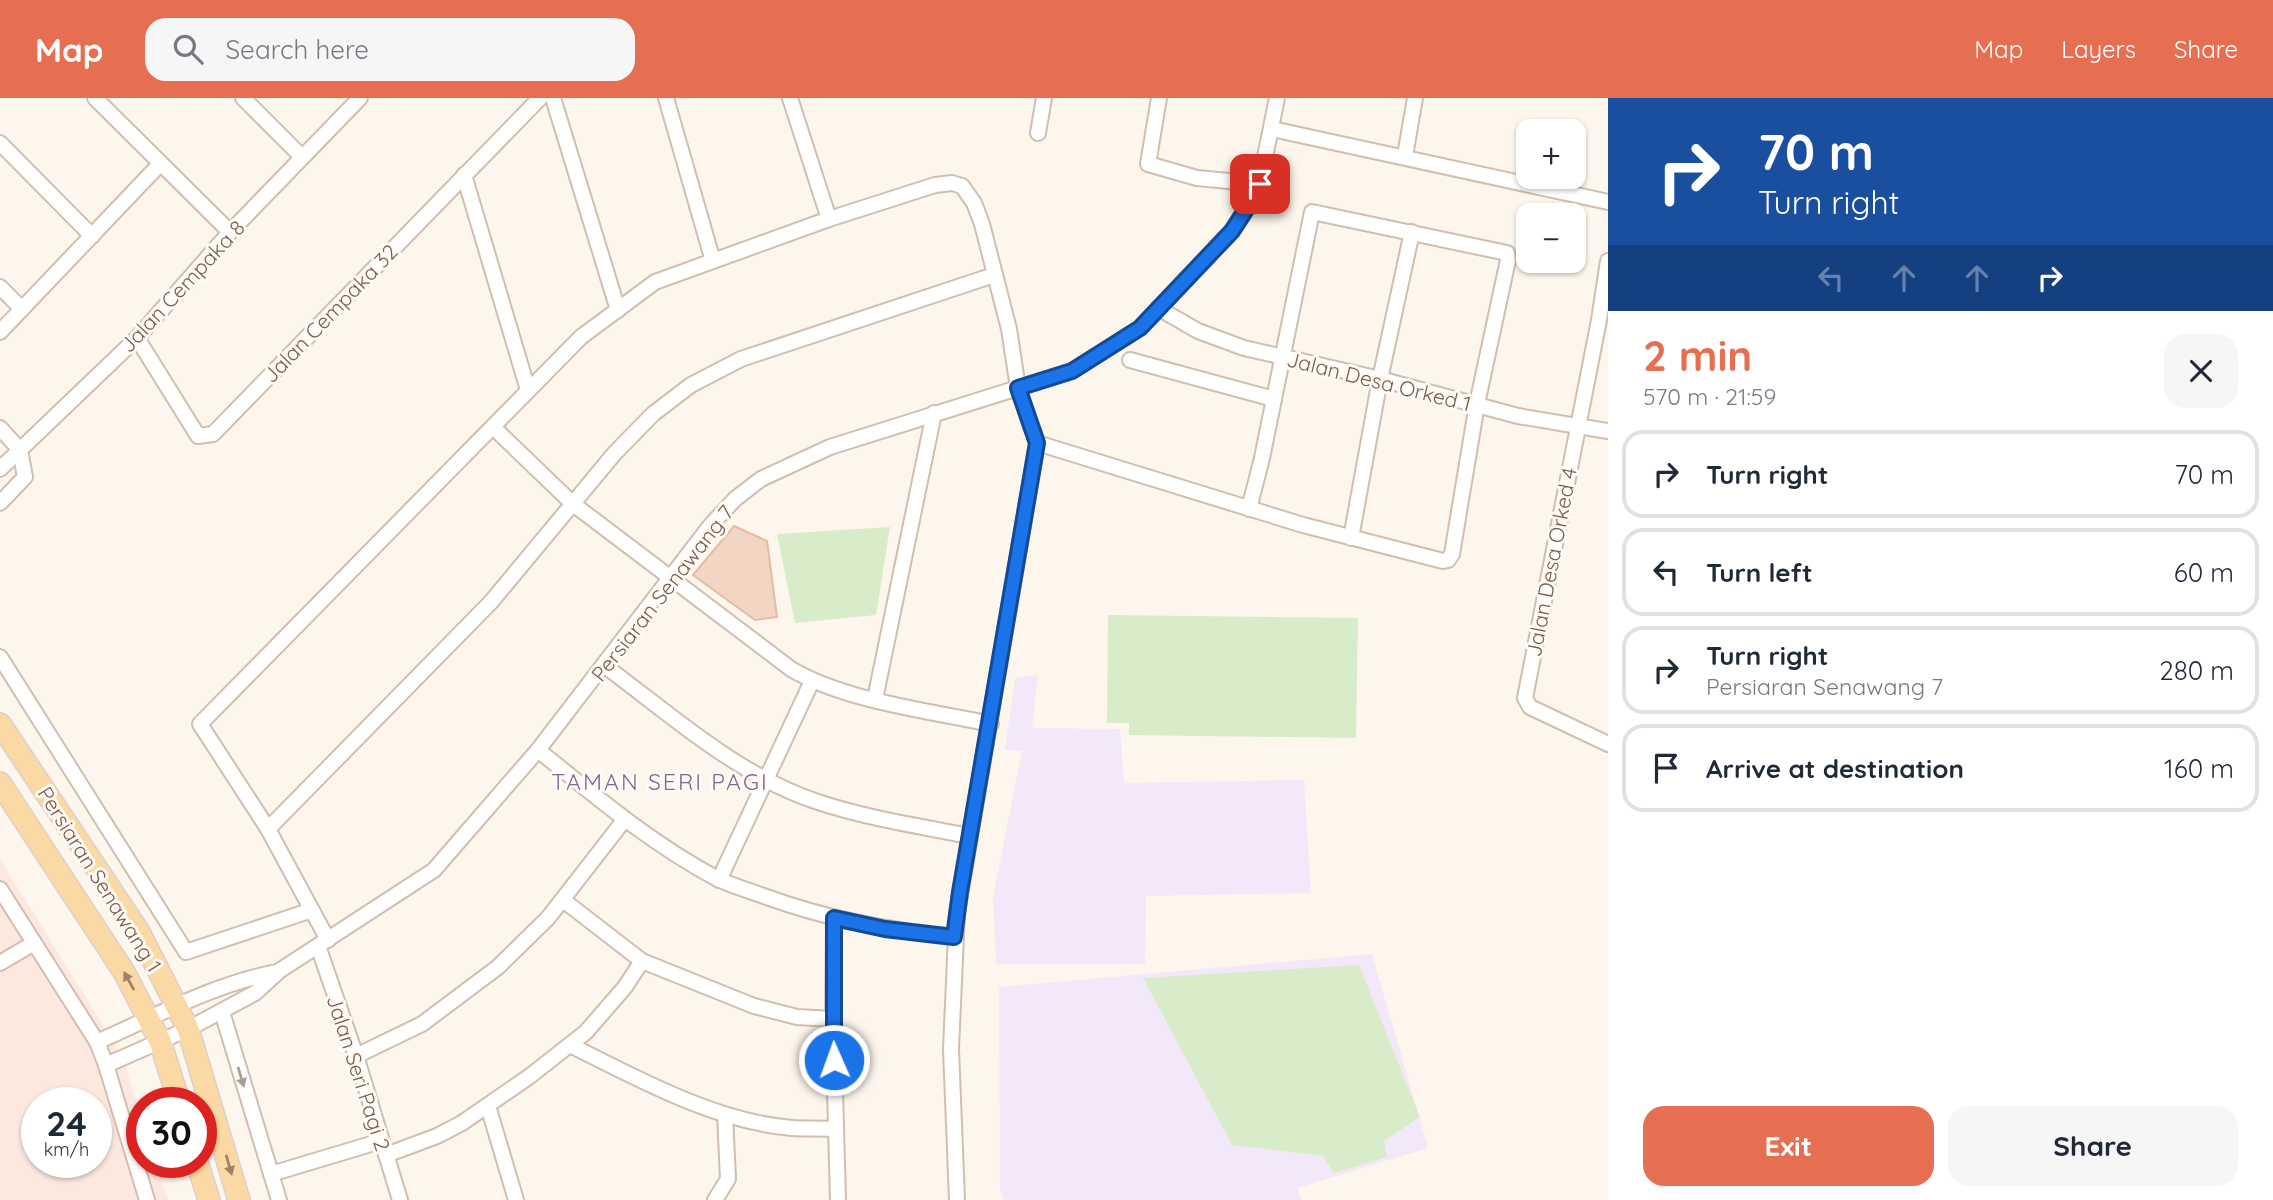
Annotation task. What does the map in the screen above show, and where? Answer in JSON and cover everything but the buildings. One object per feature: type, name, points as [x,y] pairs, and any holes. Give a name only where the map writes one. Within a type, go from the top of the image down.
[{"type":"main road","name":"Persiaran Senawang 1","points":[[0,724],[139,932],[177,1005],[188,1029],[239,1200]]},
{"type":"main road","name":"Persiaran Senawang 1","points":[[0,783],[124,972],[160,1041],[174,1087]]},
{"type":"main road","points":[[202,1178],[209,1200]]},
{"type":"street","points":[[95,98],[230,232]]},
{"type":"street","points":[[243,98],[301,156]]},
{"type":"street","name":"Jalan Cempaka 8","points":[[0,469],[137,338],[230,232],[360,98]]},
{"type":"street","name":"Jalan Cempaka 32","points":[[137,338],[198,436],[213,435],[540,98]]},
{"type":"street","points":[[553,98],[618,310]]},
{"type":"street","points":[[666,98],[713,261]]},
{"type":"street","points":[[790,98],[828,219]]},
{"type":"street","points":[[1038,133],[1044,98]]},
{"type":"street","points":[[1159,98],[1148,164],[1197,178],[1260,184]]},
{"type":"street","name":"Persiaran Senawang 7","points":[[279,971],[434,870],[538,750],[605,666],[634,623],[735,499],[761,479],[830,447],[1072,371],[1140,328],[1232,231],[1258,191],[1277,98]]},
{"type":"street","points":[[1405,156],[1415,98]]},
{"type":"street","points":[[1272,129],[1608,202]]},
{"type":"street","points":[[0,143],[92,236]]},
{"type":"street","points":[[0,332],[160,164]]},
{"type":"street","points":[[464,175],[528,390]]},
{"type":"street","points":[[957,1200],[951,1049],[954,937],[970,836],[990,724],[1037,443],[1018,388],[1009,329],[974,203],[962,186],[952,183],[936,185],[828,219],[655,282],[581,337],[492,427],[573,504],[791,669],[812,681],[875,699],[990,724]]},
{"type":"street","points":[[1037,443],[1248,509],[1351,538],[1448,560],[1452,554],[1477,404],[1508,260],[1507,253],[1312,212],[1274,399],[1248,509]]},
{"type":"street","points":[[1351,538],[1380,379],[1412,232]]},
{"type":"street","name":"Jalan Desa Orked 4","points":[[1608,261],[1603,321],[1577,425],[1525,698],[1530,707],[1608,744]]},
{"type":"street","points":[[268,829],[491,602],[614,454],[653,414],[691,384],[741,359],[994,275]]},
{"type":"street","points":[[0,286],[22,309]]},
{"type":"street","name":"Jalan Desa Orked 1","points":[[1158,308],[1198,331],[1244,348],[1380,379],[1518,416],[1608,431]]},
{"type":"street","points":[[1130,360],[1274,399]]},
{"type":"street","points":[[875,699],[934,413]]},
{"type":"street","name":"Jalan Seri Pagi 2","points":[[400,1200],[312,910],[268,829],[200,724],[492,427]]},
{"type":"street","points":[[0,428],[20,450],[25,477],[0,503]]},
{"type":"street","points":[[0,657],[186,953],[312,910]]},
{"type":"street","points":[[605,666],[741,766],[765,779],[814,801],[870,816],[970,836]]},
{"type":"street","points":[[719,880],[812,681]]},
{"type":"street","points":[[538,750],[625,819],[719,880],[834,918],[885,929],[954,937]]},
{"type":"street","points":[[356,1056],[422,1024],[487,975],[548,918],[625,819]]},
{"type":"street","points":[[0,889],[97,1042],[147,1200]]},
{"type":"street","points":[[563,900],[642,961],[754,1006],[797,1017],[832,1019]]},
{"type":"street","points":[[834,918],[832,1019],[838,1200]]},
{"type":"street","points":[[0,963],[34,943]]},
{"type":"street","points":[[271,1174],[437,1136],[488,1106],[586,1032],[625,987],[642,961]]},
{"type":"street","points":[[97,1042],[177,1005],[249,977],[279,971]]},
{"type":"street","points":[[106,1065],[222,1012],[256,993],[279,971]]},
{"type":"street","points":[[222,1012],[279,1200]]},
{"type":"street","points":[[570,1045],[660,1090],[725,1115],[791,1128],[836,1129]]},
{"type":"street","points":[[488,1106],[516,1200]]},
{"type":"street","points":[[715,1200],[728,1179],[725,1115]]},
{"type":"shaded area","points":[[1038,675],[1032,728],[1120,729],[1124,783],[1304,780],[1311,893],[1146,896],[1145,964],[996,964],[993,897],[1022,751],[1005,750],[1015,678]]},
{"type":"shaded area","points":[[0,859],[122,1056],[132,1087],[126,1087],[126,1178],[161,1178],[168,1200],[0,1200]]},
{"type":"shaded area","points":[[1372,954],[1428,1148],[1297,1188],[1301,1200],[1004,1200],[1000,1189],[999,987]]},
{"type":"green space","points":[[890,527],[876,615],[795,623],[777,534]]},
{"type":"green space","points":[[1108,615],[1358,618],[1356,738],[1129,735],[1129,723],[1107,723]]},
{"type":"green space","points":[[1359,965],[1420,1117],[1384,1141],[1387,1157],[1334,1173],[1323,1156],[1232,1145],[1143,978]]},
{"type":"district","name":"TAMAN SERI PAGI","points":[[660,781]]},
{"type":"route","points":[[834,1060],[834,918],[885,929],[954,937],[1037,443],[1018,388],[1072,371],[1140,328],[1232,231],[1260,184]]}]
